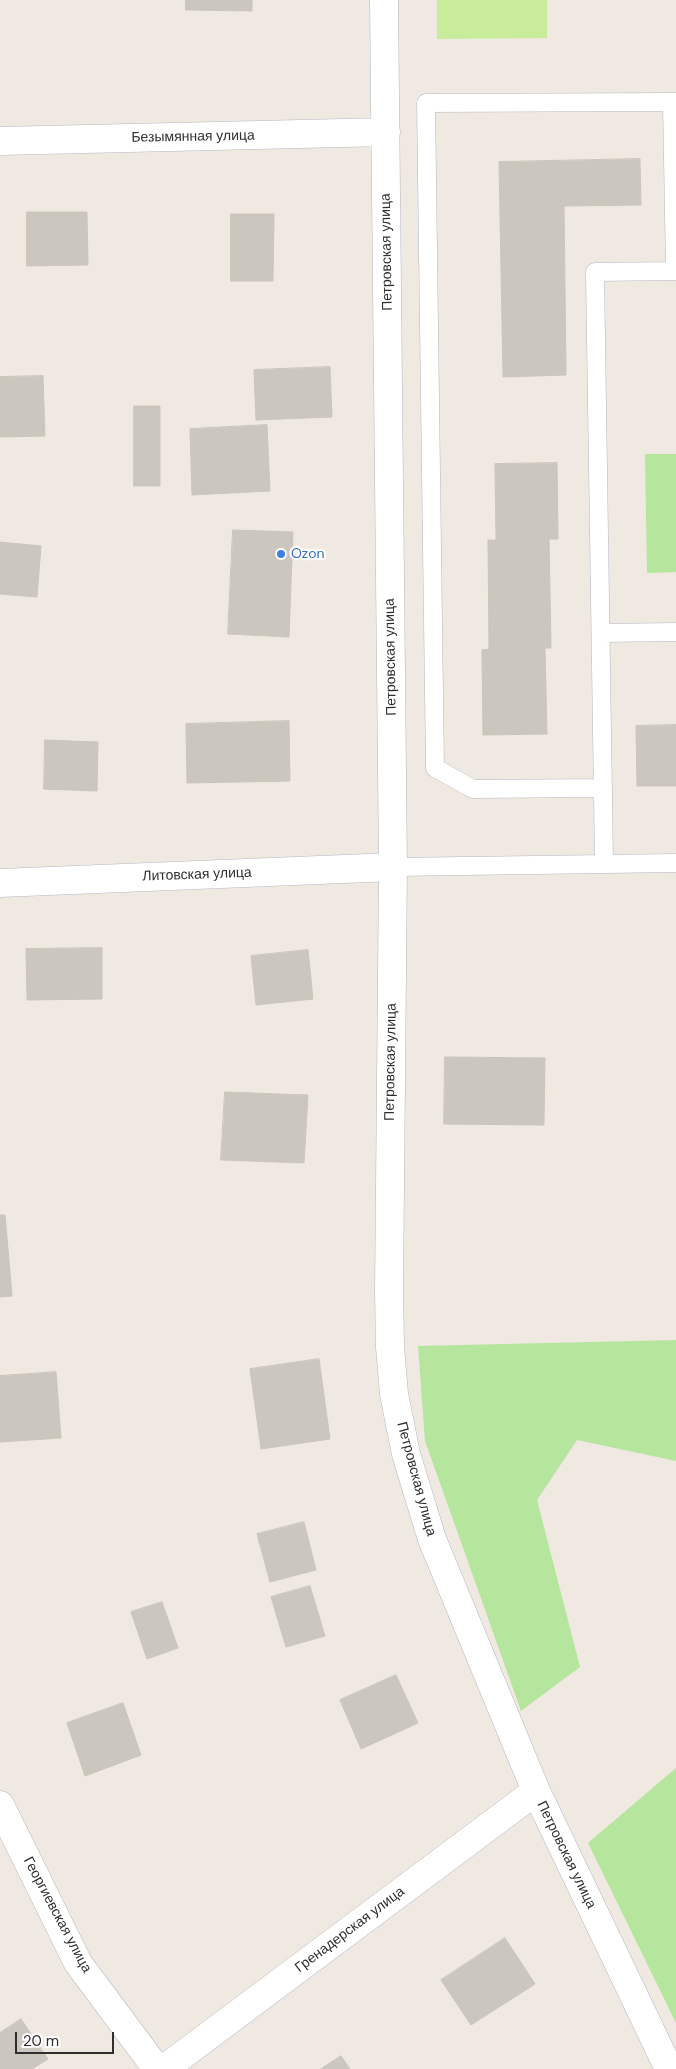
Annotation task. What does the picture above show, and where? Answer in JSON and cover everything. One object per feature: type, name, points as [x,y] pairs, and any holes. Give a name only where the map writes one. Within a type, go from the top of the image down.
[{"type":"street","name":"Петровская улица","points":[[384,0],[393,867],[389,1291],[390,1347],[394,1394],[406,1454],[432,1539],[536,1791],[669,2069]]},
{"type":"street","name":"Безымянная улица","points":[[0,141],[386,132]]},
{"type":"street","name":"Литовская улица","points":[[0,883],[393,867]]},
{"type":"street","name":"Гренадерская улица","points":[[164,2069],[536,1791]]},
{"type":"street","name":"Георгиевская улица","points":[[0,1805],[78,1963],[157,2069]]},
{"type":"lane","points":[[603,788],[473,789],[435,768],[426,103],[674,102],[675,271],[595,272],[601,633],[604,863]]},
{"type":"lane","points":[[601,633],[676,632]]},
{"type":"lane","points":[[393,867],[676,863]]},
{"type":"green space","points":[[437,0],[547,0],[547,38],[437,39]]},
{"type":"green space","points":[[645,454],[676,454],[676,572],[647,573]]},
{"type":"green space","points":[[676,1340],[676,1461],[577,1440],[537,1500],[580,1667],[521,1711],[425,1441],[418,1346]]},
{"type":"green space","points":[[676,1768],[676,2023],[588,1843]]},
{"type":"building","points":[[186,0],[252,0],[252,11],[186,10]]},
{"type":"building","points":[[640,159],[641,205],[564,206],[566,375],[503,377],[499,162]]},
{"type":"building","points":[[27,212],[87,212],[88,265],[27,266]]},
{"type":"building","points":[[231,214],[274,214],[273,281],[231,281]]},
{"type":"building","points":[[330,367],[332,417],[256,420],[254,370]]},
{"type":"building","points":[[43,376],[45,436],[0,437],[0,377]]},
{"type":"building","points":[[134,406],[160,406],[160,486],[134,486]]},
{"type":"building","points":[[267,425],[270,491],[192,495],[190,429]]},
{"type":"building","points":[[557,463],[558,539],[549,539],[551,648],[545,648],[547,734],[483,735],[482,650],[489,649],[488,540],[496,540],[495,464]]},
{"type":"building","points":[[233,530],[293,532],[289,637],[228,634]]},
{"type":"building","points":[[0,542],[41,546],[37,597],[0,594]]},
{"type":"building","points":[[289,721],[290,781],[187,783],[186,724]]},
{"type":"building","points":[[676,725],[676,786],[637,786],[636,726]]},
{"type":"building","points":[[45,740],[98,742],[97,791],[44,789]]},
{"type":"building","points":[[102,948],[102,999],[27,1000],[26,949]]},
{"type":"building","points":[[308,950],[313,999],[256,1005],[251,956]]},
{"type":"building","points":[[445,1057],[545,1058],[544,1125],[444,1124]]},
{"type":"building","points":[[225,1092],[308,1095],[304,1163],[221,1160]]},
{"type":"building","points":[[0,1215],[5,1215],[12,1296],[0,1297]]},
{"type":"building","points":[[319,1359],[330,1439],[261,1449],[250,1369]]},
{"type":"building","points":[[56,1372],[61,1438],[0,1442],[0,1376]]},
{"type":"building","points":[[304,1522],[316,1570],[270,1582],[257,1534]]},
{"type":"building","points":[[310,1586],[325,1636],[286,1647],[271,1597]]},
{"type":"building","points":[[162,1602],[178,1648],[147,1659],[131,1612]]},
{"type":"building","points":[[396,1675],[418,1723],[361,1749],[340,1700]]},
{"type":"building","points":[[123,1703],[141,1755],[85,1776],[67,1723]]},
{"type":"building","points":[[505,1938],[535,1984],[471,2025],[441,1980]]},
{"type":"building","points":[[21,2019],[48,2059],[32,2069],[0,2069],[0,2033]]},
{"type":"building","points":[[341,2056],[350,2069],[321,2069]]},
{"type":"place","name":"Ozon","points":[[281,554]]}]
